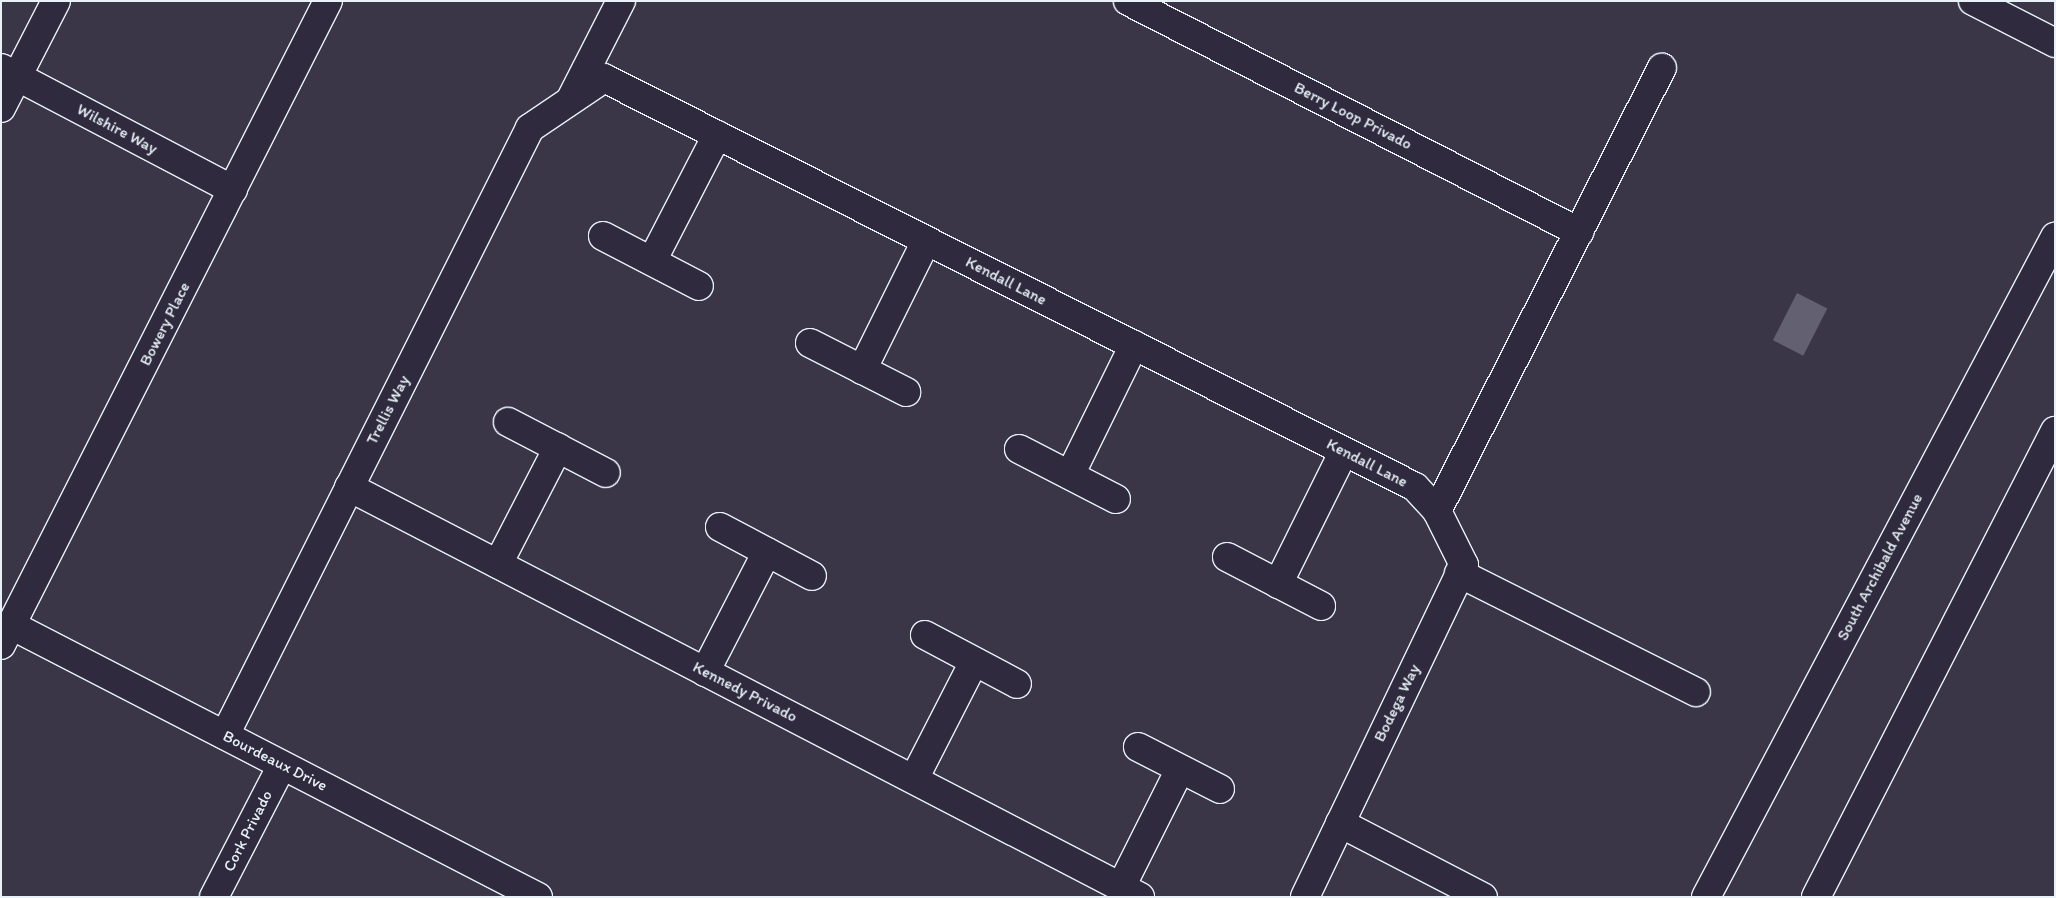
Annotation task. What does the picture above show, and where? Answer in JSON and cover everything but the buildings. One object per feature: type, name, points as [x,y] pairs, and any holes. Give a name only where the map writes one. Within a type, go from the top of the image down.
[{"type":"street","points":[[1,108],[9,72],[56,1]]},
{"type":"street","name":"Bowery Place","points":[[6,636],[328,1]]},
{"type":"street","points":[[570,100],[622,1]]},
{"type":"street","name":"Berry Loop Privado","points":[[1128,1],[1579,232]]},
{"type":"street","points":[[1973,1],[2055,42]]},
{"type":"street","points":[[1662,68],[1437,511],[1464,565],[1460,573],[1696,692]]},
{"type":"street","name":"Wilshire Way","points":[[9,72],[233,190]]},
{"type":"street","name":"Kendall Lane","points":[[570,100],[604,78],[1415,487],[1437,511]]},
{"type":"street","name":"Trellis Way","points":[[225,735],[530,128],[570,100]]},
{"type":"street","points":[[652,261],[717,135]]},
{"type":"street","points":[[603,236],[699,286]]},
{"type":"street","name":"South Archibald Avenue","points":[[1706,897],[2055,237]]},
{"type":"street","points":[[862,370],[926,241]]},
{"type":"street","points":[[810,343],[906,392]]},
{"type":"street","points":[[1070,475],[1134,345]]},
{"type":"street","points":[[508,422],[606,473]]},
{"type":"street","points":[[1816,897],[2055,430]]},
{"type":"street","points":[[498,564],[558,448]]},
{"type":"street","points":[[1019,449],[1116,499]]},
{"type":"street","points":[[1278,584],[1344,451]]},
{"type":"street","name":"Kennedy Privado","points":[[349,487],[1131,892]]},
{"type":"street","points":[[720,527],[812,576]]},
{"type":"street","points":[[705,672],[767,552]]},
{"type":"street","points":[[1227,557],[1321,606]]},
{"type":"street","name":"Bodega Way","points":[[1305,897],[1460,573]]},
{"type":"street","points":[[925,635],[1017,684]]},
{"type":"street","name":"Bourdeaux Drive","points":[[6,636],[225,735],[538,897]]},
{"type":"street","points":[[914,779],[974,662]]},
{"type":"street","points":[[1138,747],[1220,789]]},
{"type":"street","name":"Cork Privado","points":[[214,897],[282,765]]},
{"type":"street","points":[[1131,892],[1180,769]]},
{"type":"street","points":[[1340,823],[1483,897]]}]
